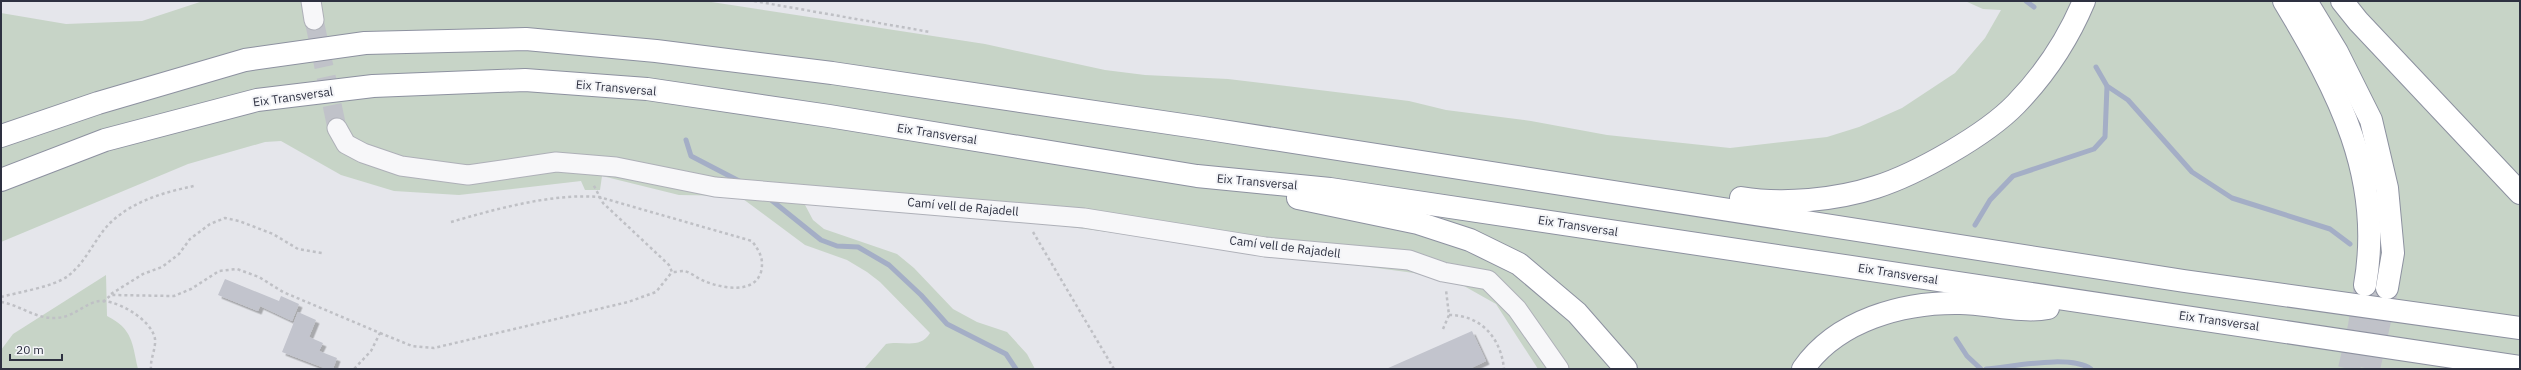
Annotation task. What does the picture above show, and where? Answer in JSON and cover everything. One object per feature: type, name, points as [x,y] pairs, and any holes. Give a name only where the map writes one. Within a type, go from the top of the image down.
[{"type":"highway","points":[[1630,195],[1719,195],[1764,202],[1810,200],[1876,187],[1931,162],[1974,137],[2016,104],[2048,66],[2064,42],[2072,29],[2084,1]]},
{"type":"highway","points":[[2284,1],[2319,59],[2350,125],[2367,190],[2371,254],[2365,286]]},
{"type":"highway","points":[[2306,1],[2337,52],[2371,120],[2387,196],[2392,253],[2387,288]]},
{"type":"highway","points":[[2342,1],[2358,21],[2520,193]]},
{"type":"highway","points":[[1,136],[98,103],[246,60],[365,43],[526,39],[656,51],[840,75],[1219,130],[2184,281],[2520,328]]},
{"type":"highway","name":"Eix Transversal","points":[[1,180],[105,140],[257,100],[373,86],[525,80],[647,89],[829,116],[1197,176],[1330,189],[2520,367]]},
{"type":"highway","points":[[1197,176],[1418,223],[1470,240],[1518,264],[1577,313],[1626,369]]},
{"type":"highway","points":[[1803,369],[1811,358],[1845,330],[1868,318],[1912,308],[1959,303],[2043,309],[2085,302]]},
{"type":"street","points":[[311,1],[314,20]]},
{"type":"street","name":"Camí vell de Rajadell","points":[[337,128],[346,144],[363,153],[401,166],[468,175],[556,162],[616,167],[715,187],[1084,218],[1265,247],[1409,260],[1443,272],[1488,280],[1501,291],[1517,309],[1558,369]]},
{"type":"path","points":[[754,1],[930,32]]},
{"type":"path","points":[[1,297],[66,277],[79,266],[110,223],[159,194],[194,186]]},
{"type":"path","points":[[595,189],[602,203],[659,255],[672,272]]},
{"type":"path","points":[[111,295],[174,296],[191,289],[219,271],[237,269],[259,277],[283,292],[412,346],[434,348],[466,342],[628,302],[656,292],[672,272],[685,271],[704,281],[731,287],[746,288],[759,279],[762,266],[761,253],[752,241],[600,197],[575,195],[482,213],[451,222]]},
{"type":"path","points":[[1022,212],[1114,369]]},
{"type":"path","points":[[103,302],[143,274],[162,267],[179,254],[190,239],[210,224],[225,218],[240,221],[273,234],[298,249],[322,253]]},
{"type":"path","points":[[1443,272],[1449,315],[1443,329]]},
{"type":"path","points":[[1,302],[41,317],[56,318],[79,312],[95,302],[111,302],[140,317],[149,327],[155,338],[151,369]]},
{"type":"path","points":[[1449,315],[1458,315],[1474,321],[1494,337],[1499,344],[1504,369]]},
{"type":"path","points":[[354,369],[371,351],[380,333]]},
{"type":"green space","points":[[203,1],[705,1],[985,44],[1105,70],[1145,75],[1228,79],[1409,101],[1446,110],[1531,121],[1607,135],[1730,148],[1827,137],[1859,127],[1902,108],[1955,73],[1985,38],[2001,10],[1983,9],[1965,1],[2520,1],[2520,369],[1538,369],[1496,304],[1464,286],[1414,273],[1011,219],[804,203],[813,220],[824,229],[897,254],[914,268],[953,309],[977,322],[1007,332],[1027,354],[1035,369],[864,369],[886,344],[916,343],[926,338],[930,333],[880,282],[867,272],[847,260],[805,245],[739,196],[679,195],[602,176],[600,190],[585,190],[581,181],[459,195],[394,191],[341,175],[281,141],[265,142],[188,164],[1,242],[1,13],[66,24],[142,21]]},
{"type":"green space","points":[[106,275],[107,316],[116,321],[127,332],[132,344],[138,369],[1,369],[1,350],[13,334]]},
{"type":"building","points":[[225,279],[279,301],[281,296],[299,304],[292,321],[260,306],[258,311],[218,295]]},
{"type":"building","points":[[298,312],[316,320],[309,337],[323,343],[319,351],[337,358],[333,369],[327,369],[282,352]]},
{"type":"building","points":[[1472,331],[1486,361],[1469,369],[1386,369]]},
{"type":"waterway","points":[[2026,1],[2034,7]]},
{"type":"waterway","points":[[2096,67],[2107,86],[2128,100],[2192,172],[2232,198],[2330,229],[2350,244]]},
{"type":"waterway","points":[[1975,225],[1990,200],[2013,176],[2094,149],[2105,137],[2107,86]]},
{"type":"waterway","points":[[686,140],[691,156],[743,183]]},
{"type":"waterway","points":[[770,199],[821,240],[837,246],[858,247],[889,265],[921,295],[947,324],[1006,354],[1016,369]]},
{"type":"waterway","points":[[1956,339],[1967,356],[1981,369]]},
{"type":"waterway","points":[[1986,369],[2055,362],[2069,362],[2091,369]]},
{"type":"tunnel","points":[[314,20],[337,128]]},
{"type":"tunnel","points":[[2349,369],[2359,326],[2365,287]]},
{"type":"tunnel","points":[[2369,369],[2387,290]]}]
